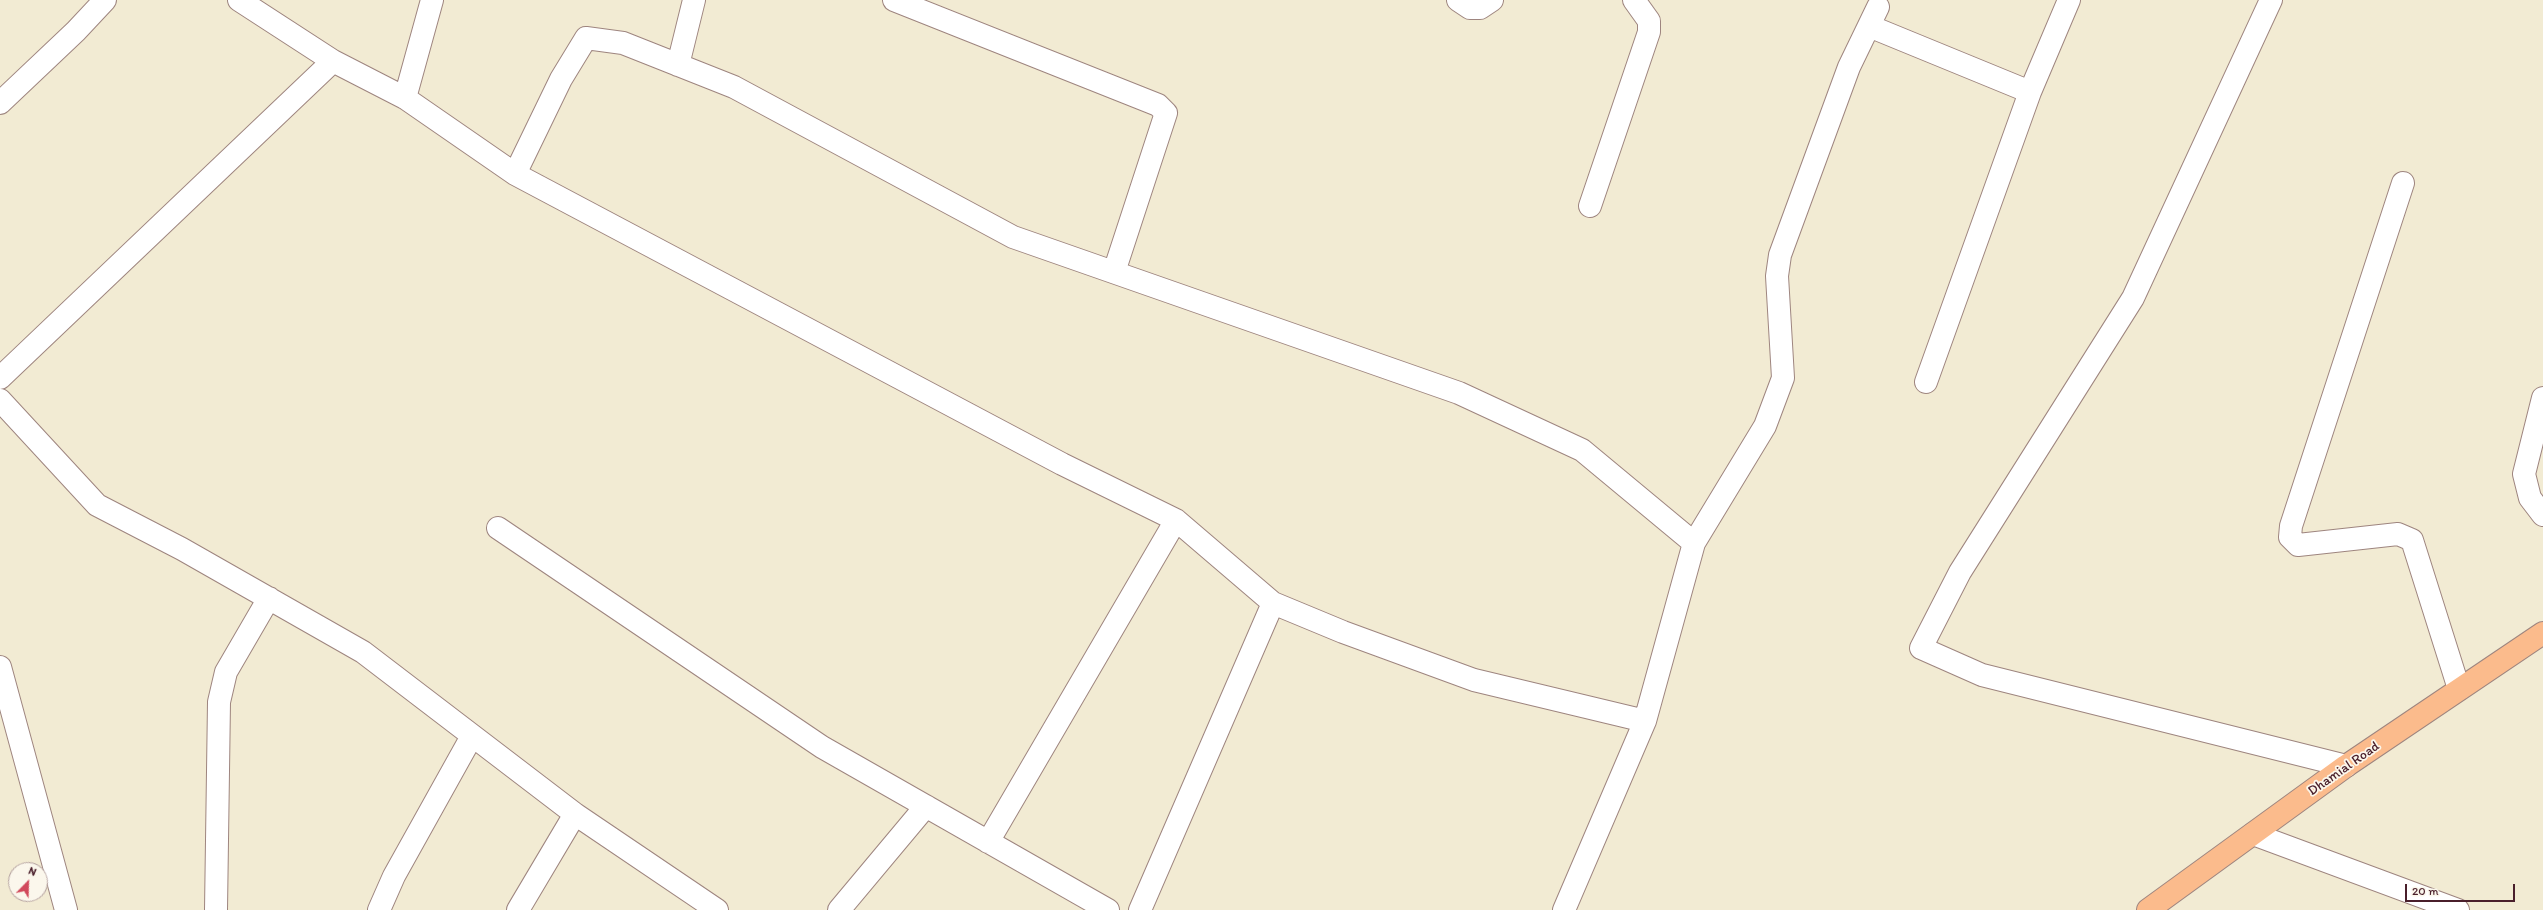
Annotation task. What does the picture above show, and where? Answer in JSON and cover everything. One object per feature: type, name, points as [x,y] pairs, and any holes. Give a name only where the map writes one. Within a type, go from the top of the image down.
[{"type":"main road","name":"Dhamial Road","points":[[2148,910],[2346,766],[2543,633]]},
{"type":"street","points":[[0,103],[76,31],[105,0]]},
{"type":"street","points":[[239,0],[333,61],[405,98],[515,174],[1062,464],[1176,520],[1273,603],[1343,632],[1474,680],[1645,721]]},
{"type":"street","points":[[405,98],[432,0]]},
{"type":"street","points":[[678,65],[694,0]]},
{"type":"street","points":[[894,0],[1158,105],[1166,113],[1114,272]]},
{"type":"street","points":[[1458,0],[1470,8],[1480,8],[1492,0]]},
{"type":"street","points":[[1590,206],[1649,32],[1649,21],[1634,0]]},
{"type":"street","points":[[1926,382],[2030,92],[2069,0]]},
{"type":"street","points":[[2271,0],[2133,298],[1960,572],[1921,648],[1982,675],[2346,766]]},
{"type":"street","points":[[1564,910],[1645,721],[1694,543],[1764,426],[1783,378],[1777,276],[1780,255],[1849,67],[1874,16],[2030,92]]},
{"type":"street","points":[[515,174],[561,79],[586,38],[623,43],[734,87],[1013,237],[1459,393],[1582,450],[1694,543]]},
{"type":"street","points":[[0,378],[333,61]]},
{"type":"street","points":[[2403,183],[2291,526],[2290,537],[2298,545],[2398,534],[2412,540],[2459,689]]},
{"type":"street","points":[[2543,398],[2524,474],[2530,498],[2543,515]]},
{"type":"street","points":[[0,400],[97,505],[182,549],[363,652],[575,814],[717,910]]},
{"type":"street","points":[[988,842],[1176,520]]},
{"type":"street","points":[[498,528],[822,747],[1108,910]]},
{"type":"street","points":[[216,910],[219,702],[226,672],[269,598]]},
{"type":"street","points":[[1140,910],[1273,603]]},
{"type":"street","points":[[0,667],[66,910]]},
{"type":"street","points":[[378,910],[394,876],[472,736]]},
{"type":"street","points":[[838,910],[926,806]]},
{"type":"street","points":[[518,910],[575,814]]},
{"type":"street","points":[[2253,834],[2458,910]]}]
